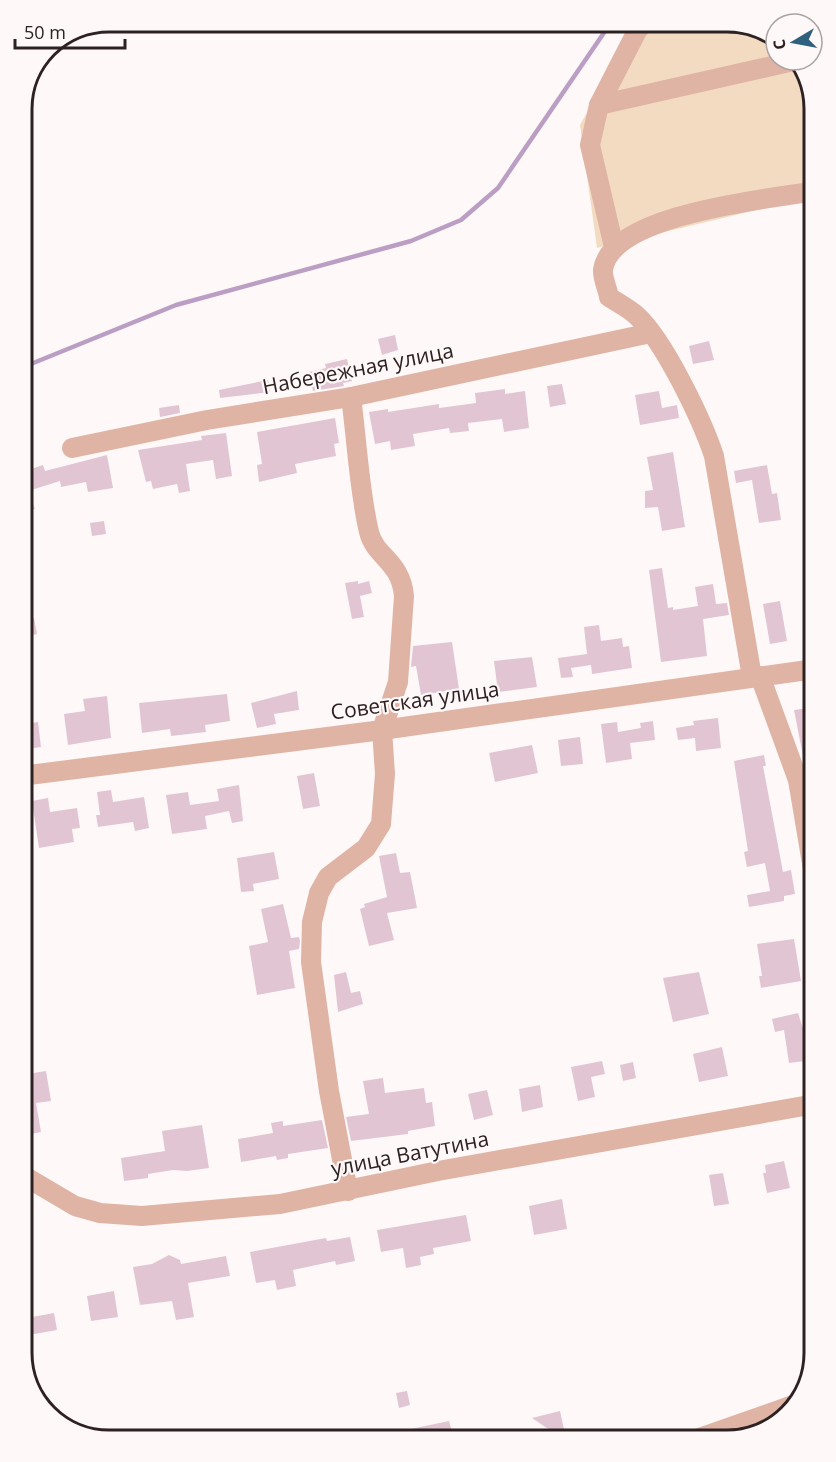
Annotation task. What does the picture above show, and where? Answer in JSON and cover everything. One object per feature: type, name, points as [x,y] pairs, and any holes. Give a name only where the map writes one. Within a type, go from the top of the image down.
[{"type":"street","points":[[614,247],[590,145],[599,105],[637,32]]},
{"type":"street","points":[[599,105],[764,68]]},
{"type":"street","points":[[804,193],[676,216],[646,228],[614,247],[603,270],[609,297],[636,315],[651,333],[703,422],[714,456],[756,677],[798,780],[804,816]]},
{"type":"street","name":"Набережная улица","points":[[72,448],[207,420],[351,397],[651,333]]},
{"type":"street","points":[[348,1191],[329,1091],[311,962],[312,922],[319,893],[328,877],[366,848],[381,824],[385,774],[382,730],[398,682],[403,642],[403,584],[397,569],[369,534],[351,397]]},
{"type":"street","name":"Советская улица","points":[[31,775],[382,730],[804,670]]},
{"type":"street","name":"улица Ватутина","points":[[31,1180],[75,1206],[100,1213],[142,1216],[280,1204],[438,1171],[804,1106]]},
{"type":"street","points":[[723,1430],[779,1410]]},
{"type":"shaded area","points":[[632,32],[732,32],[764,41],[764,72],[795,72],[803,94],[804,199],[597,248],[580,125]]},
{"type":"building","points":[[395,335],[398,350],[382,355],[378,339]]},
{"type":"building","points":[[709,341],[714,360],[693,364],[689,346]]},
{"type":"building","points":[[347,359],[352,381],[343,383],[344,386],[313,391],[309,372],[326,368],[325,364]]},
{"type":"building","points":[[268,380],[270,392],[220,398],[219,390]]},
{"type":"building","points":[[562,384],[566,404],[550,407],[547,386]]},
{"type":"building","points":[[505,389],[505,394],[525,391],[529,428],[504,432],[502,419],[468,423],[469,431],[450,433],[449,428],[413,434],[415,446],[391,450],[390,441],[375,444],[369,412],[388,409],[388,412],[439,404],[439,408],[476,403],[475,393]]},
{"type":"building","points":[[659,391],[662,408],[677,405],[679,418],[640,425],[635,395]]},
{"type":"building","points":[[179,405],[180,413],[160,417],[159,408]]},
{"type":"building","points":[[335,418],[339,443],[334,444],[336,456],[295,464],[297,473],[259,482],[257,465],[262,464],[257,432]]},
{"type":"building","points":[[226,433],[232,476],[216,479],[213,460],[186,464],[190,491],[179,493],[177,484],[153,489],[151,481],[146,482],[138,450],[202,440],[201,436]]},
{"type":"building","points":[[673,452],[685,527],[662,531],[658,507],[645,508],[645,491],[653,490],[647,457]]},
{"type":"building","points":[[107,455],[113,488],[88,492],[86,482],[61,487],[60,481],[32,490],[32,469],[43,465],[45,471]]},
{"type":"building","points":[[767,465],[772,494],[777,493],[781,520],[759,523],[752,480],[736,483],[734,471]]},
{"type":"building","points":[[104,521],[106,534],[92,536],[90,523]]},
{"type":"building","points":[[662,568],[668,608],[673,607],[673,610],[698,606],[695,587],[713,584],[716,604],[727,603],[729,615],[703,619],[707,656],[661,662],[649,570]]},
{"type":"building","points":[[358,581],[358,584],[369,581],[372,593],[360,596],[364,617],[352,619],[345,583]]},
{"type":"building","points":[[780,601],[787,641],[770,644],[763,604]]},
{"type":"building","points":[[34,618],[37,634],[32,635],[32,619]]},
{"type":"building","points":[[599,625],[601,641],[622,638],[623,647],[629,646],[632,668],[592,674],[591,665],[571,668],[573,677],[561,678],[558,658],[587,654],[584,627]]},
{"type":"building","points":[[452,642],[459,689],[421,695],[416,666],[411,667],[413,646]]},
{"type":"building","points":[[532,657],[537,687],[498,692],[494,661]]},
{"type":"building","points":[[297,691],[299,710],[274,714],[276,724],[257,728],[251,703]]},
{"type":"building","points":[[227,694],[230,721],[205,725],[206,732],[171,736],[170,729],[142,733],[139,703]]},
{"type":"building","points":[[107,696],[111,738],[68,745],[64,714],[85,711],[83,699]]},
{"type":"building","points":[[804,709],[804,761],[794,710]]},
{"type":"building","points":[[718,718],[721,748],[696,751],[695,738],[678,740],[676,728],[694,725],[693,721]]},
{"type":"building","points":[[653,721],[655,740],[630,743],[632,759],[606,763],[601,724],[617,722],[618,732],[641,728],[640,723]]},
{"type":"building","points":[[38,722],[41,747],[31,748],[32,723]]},
{"type":"building","points":[[580,737],[583,764],[561,766],[558,740]]},
{"type":"building","points":[[532,745],[538,773],[495,782],[489,753]]},
{"type":"building","points":[[764,755],[766,766],[763,766],[783,872],[791,870],[795,894],[784,896],[784,901],[749,907],[747,895],[770,891],[765,863],[747,867],[744,852],[748,851],[734,761]]},
{"type":"building","points":[[314,773],[320,806],[303,809],[297,776]]},
{"type":"building","points":[[239,785],[243,821],[232,823],[229,811],[205,816],[207,829],[172,834],[166,795],[188,792],[190,805],[219,801],[217,789]]},
{"type":"building","points":[[111,790],[113,802],[144,797],[149,828],[135,831],[133,822],[98,827],[96,815],[100,815],[97,792]]},
{"type":"building","points":[[48,798],[50,812],[77,808],[80,828],[72,829],[74,842],[39,848],[32,801]]},
{"type":"building","points":[[274,852],[279,879],[253,884],[254,891],[241,892],[237,858]]},
{"type":"building","points":[[396,853],[400,873],[410,872],[417,908],[387,913],[394,940],[369,946],[360,909],[365,907],[364,904],[387,897],[379,856]]},
{"type":"building","points":[[283,904],[291,938],[299,937],[300,941],[299,949],[289,951],[295,988],[257,995],[249,946],[268,942],[261,909]]},
{"type":"building","points":[[794,939],[801,981],[761,988],[759,976],[762,976],[757,944]]},
{"type":"building","points":[[346,972],[351,993],[360,991],[363,1004],[338,1012],[334,975]]},
{"type":"building","points":[[699,972],[709,1014],[673,1022],[663,978]]},
{"type":"building","points":[[798,1013],[804,1032],[804,1061],[789,1063],[784,1030],[775,1032],[772,1019]]},
{"type":"building","points":[[722,1047],[728,1076],[699,1082],[693,1054]]},
{"type":"building","points":[[602,1061],[605,1074],[591,1077],[595,1097],[578,1101],[571,1067]]},
{"type":"building","points":[[633,1062],[636,1078],[623,1081],[620,1065]]},
{"type":"building","points":[[46,1071],[51,1101],[36,1103],[41,1132],[31,1134],[31,1073]]},
{"type":"building","points":[[383,1078],[385,1093],[424,1088],[426,1103],[432,1102],[435,1126],[408,1131],[408,1134],[351,1141],[346,1117],[369,1114],[363,1081]]},
{"type":"building","points":[[540,1085],[543,1107],[522,1112],[519,1089]]},
{"type":"building","points":[[487,1090],[493,1115],[474,1120],[468,1094]]},
{"type":"building","points":[[322,1120],[328,1148],[288,1154],[288,1158],[277,1160],[276,1156],[241,1162],[238,1139],[273,1133],[271,1123],[283,1121],[283,1126]]},
{"type":"building","points":[[202,1125],[209,1168],[173,1170],[148,1174],[148,1178],[124,1181],[121,1158],[165,1151],[162,1131]]},
{"type":"building","points":[[784,1161],[790,1188],[767,1193],[763,1173],[766,1173],[765,1165]]},
{"type":"building","points":[[723,1173],[729,1204],[714,1206],[709,1175]]},
{"type":"building","points":[[562,1199],[567,1229],[534,1235],[529,1206]]},
{"type":"building","points":[[466,1215],[471,1241],[433,1248],[434,1254],[420,1257],[421,1265],[406,1268],[403,1248],[381,1252],[377,1230]]},
{"type":"building","points":[[350,1237],[355,1261],[336,1265],[335,1261],[293,1270],[296,1286],[277,1290],[275,1280],[256,1283],[250,1252],[326,1238],[327,1241]]},
{"type":"building","points":[[169,1255],[180,1260],[181,1264],[226,1256],[230,1276],[188,1283],[194,1317],[176,1320],[172,1301],[140,1305],[133,1267],[152,1264]]},
{"type":"building","points":[[114,1291],[118,1317],[91,1321],[87,1296]]},
{"type":"building","points":[[54,1313],[57,1330],[31,1335],[31,1317]]},
{"type":"building","points":[[407,1391],[410,1405],[399,1408],[396,1393]]},
{"type":"building","points":[[560,1411],[564,1430],[550,1430],[532,1418]]},
{"type":"building","points":[[449,1421],[452,1430],[406,1430]]},
{"type":"waterway","points":[[32,364],[176,305],[411,241],[461,220],[498,188],[605,32]]}]
